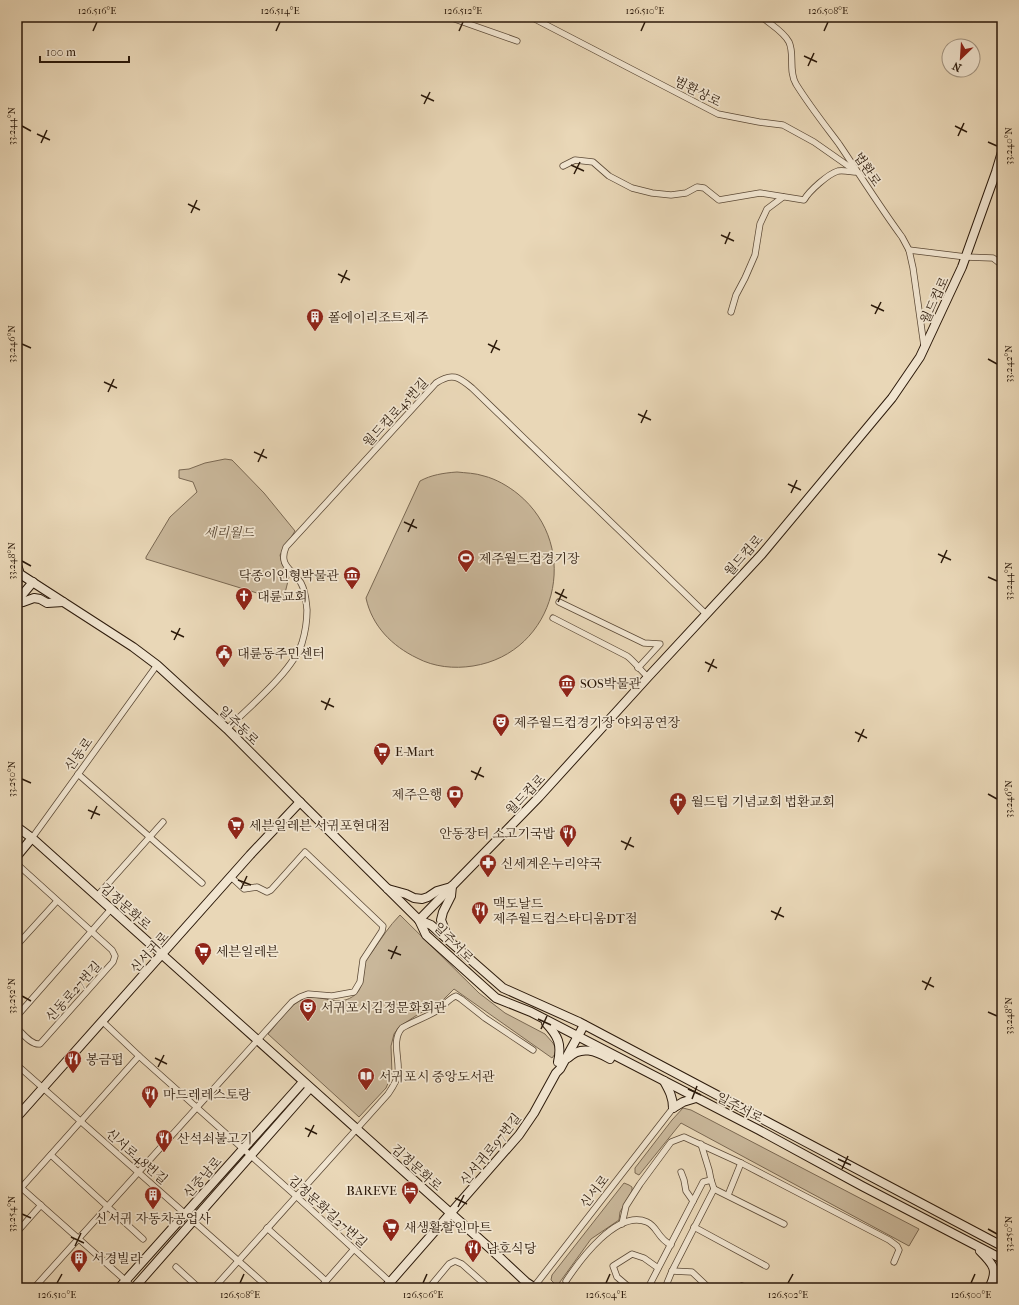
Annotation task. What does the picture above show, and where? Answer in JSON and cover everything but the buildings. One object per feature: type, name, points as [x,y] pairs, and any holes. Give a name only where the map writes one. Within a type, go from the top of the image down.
[{"type":"main road","points":[[17,24],[19,17]]},
{"type":"main road","name":"월드컵로","points":[[419,920],[539,797],[762,554],[892,398],[910,373],[924,349],[966,257],[1002,152]]},
{"type":"main road","name":"일주동로","points":[[17,565],[19,574],[133,647],[157,665],[227,729],[419,920]]},
{"type":"main road","points":[[17,602],[33,582]]},
{"type":"main road","points":[[17,602],[23,602],[34,598],[40,598],[47,602],[63,602]]},
{"type":"main road","name":"신서귀로","points":[[17,1118],[102,1021],[300,802]]},
{"type":"main road","name":"김정문화로","points":[[17,827],[32,838],[534,1288]]},
{"type":"main road","name":"신동로","points":[[17,856],[32,838]]},
{"type":"main road","points":[[387,889],[406,894],[414,898],[422,899],[437,891],[452,886],[451,896],[440,920],[450,941]]},
{"type":"main road","name":"일주서로","points":[[419,920],[431,925],[503,988],[582,1023],[1002,1246]]},
{"type":"main road","name":"일주서로","points":[[419,920],[426,934],[496,998],[531,1012],[1002,1259]]},
{"type":"main road","points":[[531,1012],[545,1022],[557,1037],[560,1046],[561,1062]]},
{"type":"main road","name":"신서귀로97번길","points":[[387,1285],[519,1135],[534,1113],[556,1072],[560,1069],[561,1062],[582,1023]]},
{"type":"main road","points":[[561,1062],[579,1050],[590,1051],[615,1062],[627,1062]]},
{"type":"main road","points":[[663,1081],[671,1092],[673,1108]]},
{"type":"main road","name":"신중남로","points":[[119,1288],[303,1082]]},
{"type":"main road","name":"신중남로","points":[[134,1288],[310,1088]]},
{"type":"main road","points":[[673,1108],[683,1102],[696,1098]]},
{"type":"main road","points":[[976,1246],[991,1262],[994,1269],[994,1280],[991,1288]]},
{"type":"main road","points":[[991,1288],[1002,1268]]},
{"type":"main road","points":[[999,1288],[1002,1279]]},
{"type":"main road","points":[[999,1288],[1002,1284]]},
{"type":"street","points":[[449,17],[517,41]]},
{"type":"street","name":"범환상로","points":[[531,17],[718,114],[783,125],[814,142],[858,172]]},
{"type":"street","name":"법환로","points":[[762,17],[776,28],[788,41],[791,48],[792,72],[795,81],[902,237],[909,250],[913,268],[924,349]]},
{"type":"street","points":[[563,166],[575,160],[593,162],[609,176],[632,188],[652,193],[671,195],[686,193],[697,187],[704,188],[719,200],[760,194],[804,200],[821,181],[838,171],[858,172]]},
{"type":"street","points":[[731,312],[736,295],[755,255],[760,224],[767,210],[783,197]]},
{"type":"street","points":[[909,250],[966,257],[993,258],[1002,265]]},
{"type":"street","name":"월드컵로45번길","points":[[227,729],[266,692],[288,667],[302,644],[307,619],[306,598],[301,583],[284,562],[283,554],[286,547],[436,383],[445,378],[460,378],[472,388],[706,614]]},
{"type":"street","points":[[559,602],[644,643],[660,644],[638,668]]},
{"type":"street","points":[[553,618],[627,656],[648,677]]},
{"type":"street","name":"신동로","points":[[32,838],[157,665]]},
{"type":"street","points":[[78,774],[202,883]]},
{"type":"street","points":[[97,896],[162,822]]},
{"type":"street","points":[[34,1288],[109,1207],[292,1002],[300,997],[311,994],[332,996],[354,992],[360,982],[364,960],[382,931],[383,926],[306,852],[271,890],[267,892],[257,888],[244,889],[231,877]]},
{"type":"street","name":"신동로27번길","points":[[17,864],[92,931],[115,954],[115,960],[40,1044],[34,1043],[17,1028]]},
{"type":"street","points":[[17,945],[57,900]]},
{"type":"street","name":"신동로27번길","points":[[17,1016],[111,909]]},
{"type":"street","points":[[214,1288],[382,1100],[396,1081],[398,1074],[397,1044],[400,1030],[440,1008],[450,998],[456,996],[484,1018],[533,1050]]},
{"type":"street","name":"김정문화길27번길","points":[[102,1021],[354,1249],[387,1285]]},
{"type":"street","points":[[134,1288],[19,1186],[51,1154],[139,1056]]},
{"type":"street","name":"신서로48번길","points":[[17,1065],[269,1288]]},
{"type":"street","name":"신서로","points":[[534,1288],[673,1108]]},
{"type":"street","points":[[622,1224],[626,1206],[640,1184],[671,1142],[684,1137],[741,1163],[889,1240],[897,1246],[899,1250],[894,1262]]},
{"type":"street","points":[[665,1288],[672,1271],[714,1189],[701,1144]]},
{"type":"street","points":[[51,1154],[143,1239]]},
{"type":"street","points":[[728,1195],[741,1163]]},
{"type":"street","points":[[680,1172],[684,1180],[686,1191],[693,1201]]},
{"type":"street","points":[[648,1288],[703,1182],[711,1180]]},
{"type":"street","points":[[714,1189],[784,1224]]},
{"type":"street","points":[[17,1232],[41,1205]]},
{"type":"street","points":[[566,1281],[577,1264],[593,1245],[616,1227],[629,1221],[646,1221],[653,1225],[664,1242],[670,1245]]},
{"type":"street","points":[[694,1227],[766,1266]]},
{"type":"street","points":[[267,1228],[326,1281]]},
{"type":"street","points":[[320,1288],[354,1249]]},
{"type":"street","points":[[630,1288],[617,1277],[613,1266],[632,1254],[644,1258],[658,1268]]},
{"type":"street","points":[[429,1288],[449,1264],[455,1261],[462,1264],[482,1286],[489,1288]]},
{"type":"street","points":[[176,1267],[199,1288]]},
{"type":"street","points":[[672,1271],[692,1272],[709,1288]]},
{"type":"green space","name":"세리월드","points":[[225,459],[232,460],[264,493],[295,531],[280,555],[282,564],[289,577],[283,601],[146,559],[170,517],[197,492],[193,482],[179,478],[179,470],[189,469],[205,463]]},
{"type":"green space","name":"제주월드컵경기장","points":[[457,472],[488,477],[502,483],[518,494],[538,516],[550,541],[554,568],[551,595],[541,620],[524,641],[501,657],[473,666],[459,667],[430,663],[399,648],[378,626],[373,618],[366,598],[420,481],[428,477]]},
{"type":"green space","points":[[400,915],[479,993],[505,1013],[545,1034],[556,1049],[552,1058],[454,989],[435,1008],[420,1013],[399,1027],[394,1034],[391,1046],[392,1074],[386,1088],[359,1117],[268,1034],[289,1009],[298,1001],[310,997],[343,1001],[356,994],[361,987],[366,959]]},
{"type":"green space","points":[[683,1108],[691,1110],[919,1229],[909,1246],[681,1123],[639,1175],[635,1173],[635,1168]]},
{"type":"green space","points":[[624,1183],[632,1187],[632,1191],[620,1212],[619,1220],[591,1239],[557,1286],[551,1280],[552,1275]]},
{"type":"place","name":"폴에이리조트제주","points":[[315,332]]},
{"type":"place","name":"제주월드컵경기장","points":[[466,573]]},
{"type":"place","name":"닥종이인형박물관","points":[[352,590]]},
{"type":"place","name":"대륜교회","points":[[244,611]]},
{"type":"place","name":"대륜동주민센터","points":[[224,668]]},
{"type":"place","name":"SOS박물관","points":[[567,698]]},
{"type":"place","name":"제주월드컵경기장 야외공연장","points":[[501,737]]},
{"type":"place","name":"E-Mart","points":[[382,766]]},
{"type":"place","name":"제주은행","points":[[455,809]]},
{"type":"place","name":"월드텁 기념교회 법환교회","points":[[678,816]]},
{"type":"place","name":"세븐일레븐 서귀포현대점","points":[[236,840]]},
{"type":"place","name":"안동장터 소고기국밥","points":[[568,848]]},
{"type":"place","name":"신세계온누리약국","points":[[488,878]]},
{"type":"place","name":"맥도날드 제주월드컵스타디움DT점","points":[[480,925]]},
{"type":"place","name":"세븐일레븐","points":[[203,966]]},
{"type":"place","name":"서귀포시김정문화회관","points":[[308,1022]]},
{"type":"place","name":"봉금펍","points":[[73,1074]]},
{"type":"place","name":"서귀포시 중앙도서관","points":[[366,1091]]},
{"type":"place","name":"마드레레스토랑","points":[[150,1109]]},
{"type":"place","name":"산석쇠불고기","points":[[164,1153]]},
{"type":"place","name":"BAREVE","points":[[410,1205]]},
{"type":"place","name":"신서귀 자동차공업사","points":[[153,1210]]},
{"type":"place","name":"새생활할인마트","points":[[391,1242]]},
{"type":"place","name":"남호식당","points":[[473,1263]]},
{"type":"place","name":"서경빌라","points":[[79,1273]]}]
